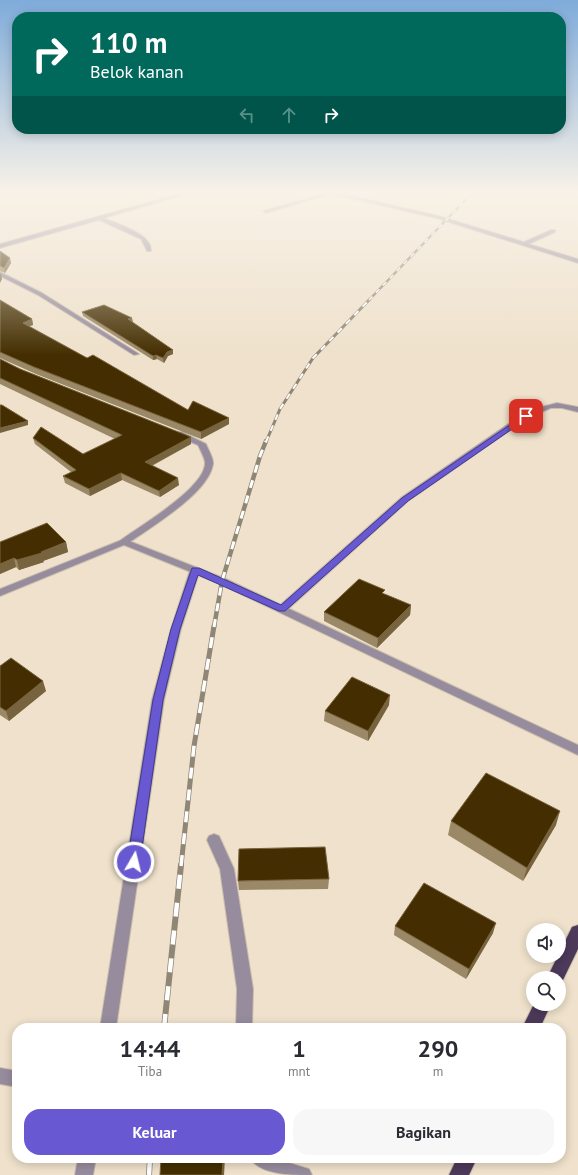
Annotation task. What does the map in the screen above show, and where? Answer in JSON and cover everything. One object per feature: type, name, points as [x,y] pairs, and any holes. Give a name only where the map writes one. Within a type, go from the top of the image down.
[{"type":"highway","points":[[558,971],[578,932]]},
{"type":"highway","points":[[533,1023],[539,1011]]},
{"type":"highway","points":[[459,1175],[465,1163]]},
{"type":"street","points":[[148,245],[149,250]]},
{"type":"street","points":[[528,245],[578,261]]},
{"type":"street","points":[[0,274],[40,294],[136,354]]},
{"type":"street","points":[[282,609],[405,499],[513,424],[526,416],[557,405],[578,410]]},
{"type":"street","points":[[0,593],[124,542],[192,493],[203,480],[209,464],[202,444],[171,430]]},
{"type":"street","points":[[124,542],[195,570],[282,609],[578,750]]},
{"type":"street","points":[[109,1023],[158,700],[176,629],[195,570]]},
{"type":"street","points":[[214,840],[227,870],[245,989],[244,1023]]},
{"type":"street","points":[[0,1076],[12,1078]]},
{"type":"street","points":[[84,1175],[86,1163]]},
{"type":"street","points":[[266,1163],[271,1167],[303,1175]]},
{"type":"building","points":[[0,251],[10,258],[4,268],[0,266]]},
{"type":"building","points":[[0,300],[32,319],[23,323],[87,358],[93,355],[188,410],[193,401],[229,418],[201,432],[34,367],[0,352]]},
{"type":"building","points":[[104,305],[132,318],[128,319],[173,350],[167,352],[163,358],[156,355],[153,356],[82,312]]},
{"type":"building","points":[[0,359],[20,369],[191,437],[145,462],[178,478],[159,491],[121,473],[89,489],[63,476],[76,470],[33,438],[41,427],[83,454],[122,435],[0,378]]},
{"type":"building","points":[[0,405],[2,405],[28,421],[0,428]]},
{"type":"building","points":[[47,523],[66,542],[41,552],[42,553],[17,560],[14,558],[0,564],[0,542]]},
{"type":"building","points":[[359,579],[385,590],[382,593],[411,605],[378,638],[324,612]]},
{"type":"building","points":[[11,658],[43,681],[6,711],[0,707],[0,666]]},
{"type":"building","points":[[352,677],[390,695],[368,731],[325,711]]},
{"type":"building","points":[[486,773],[560,811],[527,868],[451,821]]},
{"type":"building","points":[[325,847],[329,879],[238,881],[239,849]]},
{"type":"building","points":[[424,883],[496,923],[469,969],[395,926]]},
{"type":"building","points":[[161,1163],[223,1163],[222,1175],[160,1175]]},
{"type":"railway","points":[[369,300],[422,245]]},
{"type":"railway","points":[[266,442],[280,409],[313,358],[370,299]]},
{"type":"railway","points":[[214,627],[222,581],[260,456],[266,441]]},
{"type":"railway","points":[[181,866],[194,746],[214,626]]},
{"type":"railway","points":[[165,1023],[181,865]]},
{"type":"railway","points":[[149,1175],[150,1163]]},
{"type":"route","points":[[134,862],[158,700],[176,629],[195,570],[282,609],[405,499],[526,416]]}]
